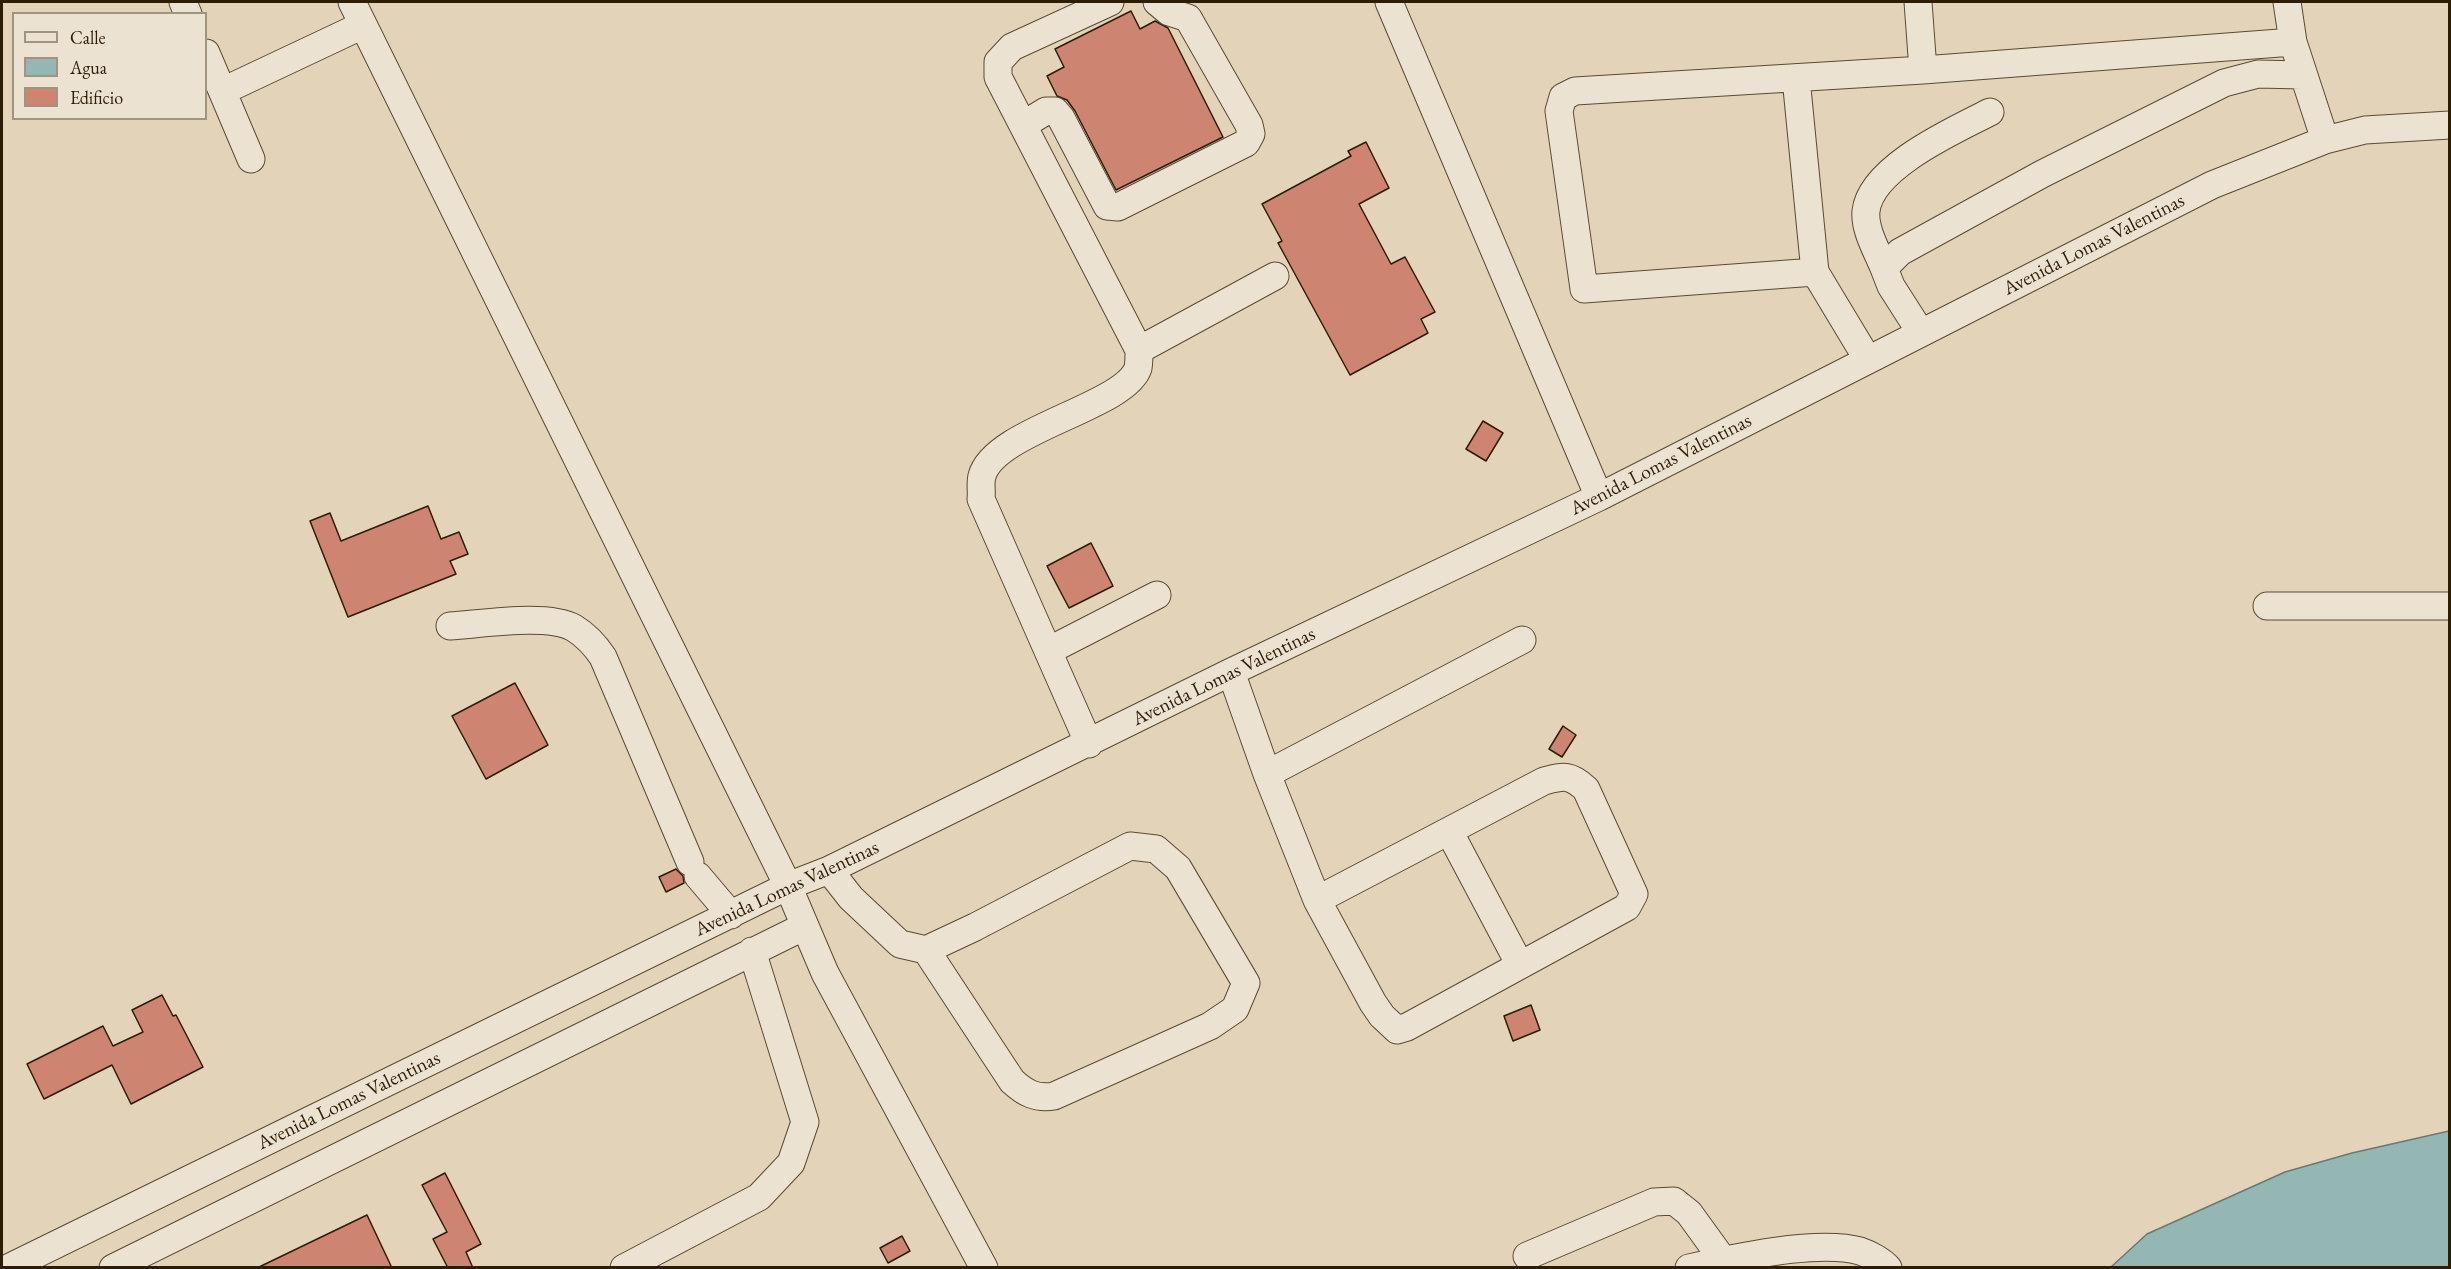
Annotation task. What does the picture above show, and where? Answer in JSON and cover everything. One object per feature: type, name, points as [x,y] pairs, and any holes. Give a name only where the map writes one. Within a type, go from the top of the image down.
[{"type":"street","points":[[1089,744],[981,499],[982,476],[993,456],[1123,387],[1138,369],[1139,350],[998,77],[998,62],[1012,47],[1110,2]]},
{"type":"street","points":[[1023,125],[1046,111],[1055,111],[1061,118],[1107,206],[1118,207],[1246,143],[1251,134],[1249,125],[1188,18],[1169,12],[1157,2]]},
{"type":"street","points":[[1389,2],[1599,497]]},
{"type":"street","points":[[1918,2],[1923,70]]},
{"type":"street","points":[[2288,2],[2293,42],[2325,140]]},
{"type":"street","points":[[222,91],[357,13],[788,886],[825,973],[983,1267]]},
{"type":"street","points":[[1815,272],[1584,289],[1559,111],[1563,97],[1575,91],[1923,70],[2293,42]]},
{"type":"street","points":[[207,55],[251,159]]},
{"type":"street","points":[[1884,268],[1900,252],[1931,233],[2042,174],[2224,83],[2258,74],[2302,75]]},
{"type":"street","points":[[1796,78],[1815,272],[1868,360]]},
{"type":"street","points":[[1921,333],[1891,286],[1868,224],[1866,211],[1871,194],[1883,177],[1927,143],[1990,112]]},
{"type":"street","name":"Avenida Lomas Valentinas","points":[[9,1267],[788,886],[828,870],[1089,744],[1231,672],[1599,497],[2212,185],[2325,140],[2365,130],[2450,126]]},
{"type":"street","points":[[1139,350],[1275,276]]},
{"type":"street","points":[[1048,651],[1157,595]]},
{"type":"street","points":[[2267,606],[2450,606]]},
{"type":"street","points":[[450,626],[546,620],[573,627],[593,642],[603,657],[694,869],[731,915]]},
{"type":"street","points":[[1267,774],[1522,640]]},
{"type":"street","points":[[1231,672],[1267,774],[1317,900],[1373,1003],[1382,1016],[1397,1030],[1407,1027],[1627,907],[1634,894],[1586,789],[1576,780],[1565,776],[1544,781],[1317,900]]},
{"type":"street","points":[[1449,831],[1520,965]]},
{"type":"street","points":[[828,870],[851,898],[900,944],[926,950],[1130,846],[1156,849],[1178,868],[1246,983],[1235,1009],[1210,1026],[1054,1096],[1042,1098],[1025,1093],[1012,1081],[926,950]]},
{"type":"street","points":[[113,1268],[805,926]]},
{"type":"street","points":[[624,1268],[759,1197],[791,1162],[806,1122],[752,951]]},
{"type":"street","points":[[1525,1264],[1654,1202],[1674,1201],[1689,1213],[1723,1260]]},
{"type":"street","points":[[1689,1268],[1747,1255],[1824,1248],[1860,1251],[1888,1268]]},
{"type":"street","points":[[2,1252],[9,1267]]},
{"type":"water","points":[[2449,1131],[2449,1267],[2111,1267],[2147,1234],[2285,1172],[2352,1153]]},
{"type":"building","points":[[1131,11],[1140,29],[1155,21],[1168,28],[1223,137],[1116,190],[1075,111],[1067,100],[1057,96],[1047,76],[1064,67],[1055,49]]},
{"type":"building","points":[[1366,142],[1389,188],[1359,204],[1391,264],[1405,257],[1435,312],[1421,319],[1428,333],[1350,375],[1278,243],[1282,241],[1262,204],[1351,156],[1348,151]]},
{"type":"building","points":[[1483,421],[1503,433],[1486,461],[1466,449]]},
{"type":"building","points":[[428,506],[441,539],[459,532],[468,554],[450,561],[456,574],[348,617],[310,521],[330,513],[341,541]]},
{"type":"building","points":[[1091,543],[1113,586],[1069,608],[1047,566]]},
{"type":"building","points":[[515,683],[548,745],[486,779],[452,716]]},
{"type":"building","points":[[1563,726],[1576,735],[1562,757],[1549,749]]},
{"type":"building","points":[[676,869],[683,876],[684,883],[666,892],[659,877]]},
{"type":"building","points":[[162,995],[173,1016],[176,1015],[203,1067],[131,1104],[112,1065],[44,1099],[27,1064],[103,1026],[113,1046],[143,1032],[132,1010]]},
{"type":"building","points":[[1531,1005],[1540,1030],[1513,1041],[1504,1016]]},
{"type":"building","points":[[445,1173],[481,1244],[466,1252],[473,1268],[448,1268],[433,1239],[447,1232],[422,1185]]},
{"type":"building","points":[[367,1215],[392,1268],[257,1268]]},
{"type":"building","points":[[902,1236],[910,1251],[888,1263],[880,1248]]}]
